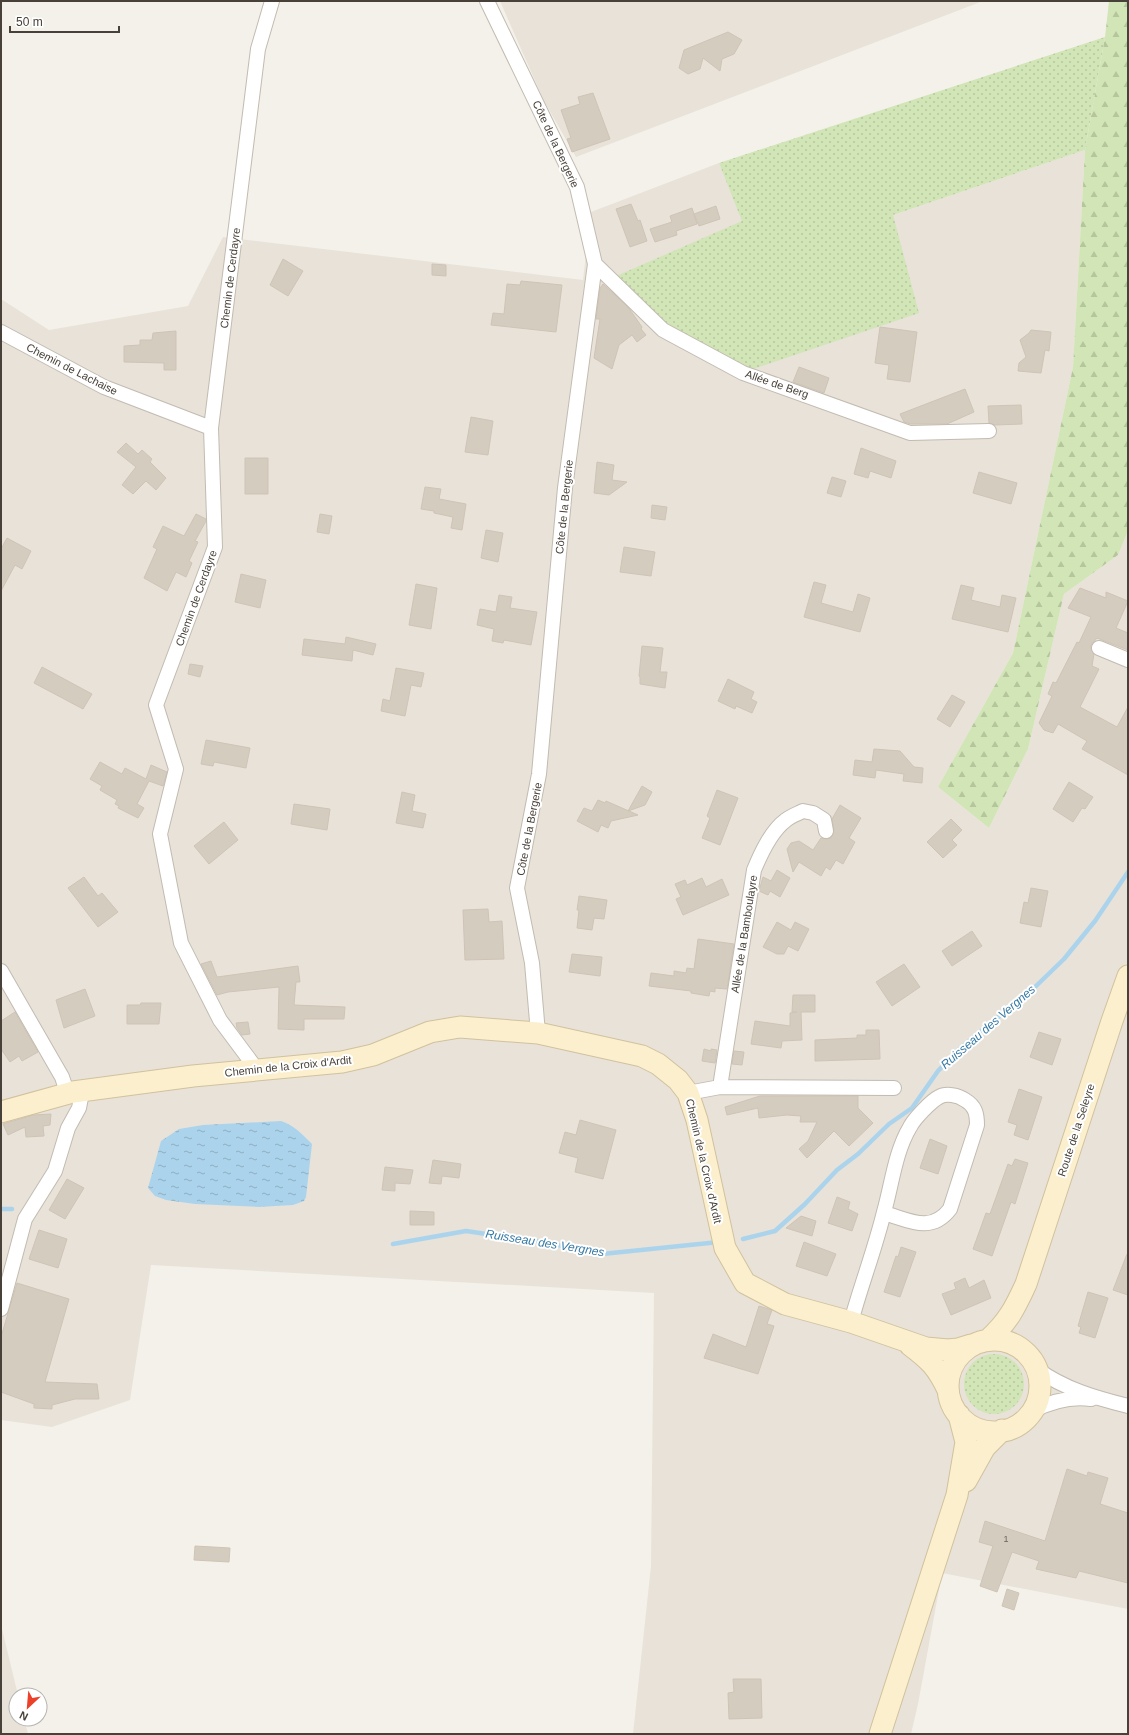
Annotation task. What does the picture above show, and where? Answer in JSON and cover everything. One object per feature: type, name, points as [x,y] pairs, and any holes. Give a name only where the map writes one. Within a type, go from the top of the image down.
[{"type":"street","name":"Chemin de Cerdayre","points":[[258,1071],[220,1020],[181,943],[160,834],[176,769],[156,705],[215,547],[211,428],[258,49],[272,1]]},
{"type":"street","name":"Côte de la Bergerie","points":[[487,1],[577,187],[595,264],[564,488],[539,774],[517,888],[532,963],[538,1034]]},
{"type":"street","name":"Allée de Berg","points":[[595,264],[663,330],[743,373],[910,433],[989,431]]},
{"type":"street","name":"Chemin de Lachaise","points":[[1,332],[104,388],[211,428]]},
{"type":"street","points":[[1099,648],[1128,660]]},
{"type":"street","name":"Allée de la Bamboulayre","points":[[720,1087],[754,870],[761,853],[780,826],[787,819],[803,811],[813,813],[824,820],[826,831]]},
{"type":"street","points":[[1,971],[62,1077],[65,1086],[81,1098],[80,1108],[68,1128],[55,1171],[25,1219],[1,1308]]},
{"type":"street","name":"Route de la Seleyre","points":[[1026,1284],[1128,976]]},
{"type":"street","name":"Chemin de la Croix d'Ardit","points":[[1,1112],[73,1092],[193,1076],[342,1062],[373,1055],[430,1032],[460,1027],[538,1034],[642,1056],[658,1064],[678,1080],[688,1093],[697,1120],[725,1248],[745,1283],[784,1304],[851,1322],[893,1336],[929,1359],[940,1373],[948,1390]]},
{"type":"street","points":[[688,1093],[720,1087],[894,1088]]},
{"type":"street","points":[[851,1322],[884,1213],[901,1147],[910,1127],[923,1111],[939,1097],[950,1095],[961,1097],[972,1104],[977,1114],[977,1125],[950,1208],[944,1216],[935,1222],[923,1224],[884,1213]]},
{"type":"street","points":[[1026,1284],[1020,1323],[1020,1338],[1032,1362],[1040,1383],[1037,1401],[1028,1416],[1020,1424],[1011,1429],[993,1432],[977,1429],[964,1421],[953,1408],[948,1390],[951,1369],[962,1352],[980,1343],[1001,1329],[1012,1315],[1026,1284]]},
{"type":"street","name":"Chemin de la Croix d'Ardit","points":[[904,1342],[926,1348],[948,1350],[980,1343]]},
{"type":"street","points":[[980,1343],[1008,1342],[1021,1348],[1032,1362],[1049,1378],[1066,1386],[1122,1405]]},
{"type":"street","points":[[1032,1411],[1043,1405],[1061,1400],[1082,1398],[1122,1405]]},
{"type":"street","points":[[880,1734],[957,1495],[966,1442],[959,1415]]},
{"type":"street","points":[[957,1495],[985,1447],[1002,1430]]},
{"type":"shaded area","points":[[500,1],[983,1],[576,157],[544,101]]},
{"type":"shaded area","points":[[1085,150],[1073,367],[1013,653],[938,787],[989,828],[1028,749],[1064,594],[1118,555],[1128,531],[1128,1609],[942,1573],[918,1704],[911,1734],[633,1734],[651,1566],[654,1293],[151,1265],[130,1400],[52,1427],[1,1420],[1,299],[49,330],[188,306],[223,237],[583,280],[591,212],[719,163],[743,221],[615,277],[893,215]]},
{"type":"shaded area","points":[[1,1625],[16,1687],[8,1687],[8,1727],[26,1727],[28,1734],[1,1734]]},
{"type":"green space","points":[[1109,1],[1128,1],[1128,531],[1118,555],[1064,594],[1028,749],[989,828],[938,787],[1013,653],[1073,367],[1085,150],[1105,37]]},
{"type":"green space","points":[[1105,37],[1085,150],[893,215],[919,313],[750,370],[664,324],[614,277],[742,221],[719,163]]},
{"type":"green space","points":[[994,1354],[1010,1359],[1015,1363],[1019,1368],[1024,1384],[1019,1400],[1015,1405],[1010,1409],[994,1414],[978,1409],[973,1405],[969,1400],[964,1384],[969,1368],[973,1363],[978,1359]]},
{"type":"water","points":[[281,1121],[294,1127],[312,1144],[306,1197],[304,1201],[293,1205],[259,1207],[195,1204],[166,1200],[155,1196],[148,1188],[161,1141],[179,1129],[203,1125]]},
{"type":"building","points":[[728,32],[742,40],[734,54],[722,59],[720,71],[703,58],[700,69],[688,74],[679,68],[684,50]]},
{"type":"building","points":[[593,93],[610,139],[572,152],[567,139],[571,138],[561,110],[580,104],[578,97]]},
{"type":"building","points":[[631,204],[638,221],[640,220],[647,241],[630,247],[616,209]]},
{"type":"building","points":[[716,206],[720,219],[699,226],[694,214]]},
{"type":"building","points":[[692,208],[697,224],[676,231],[677,235],[655,242],[650,229],[672,222],[670,216]]},
{"type":"building","points":[[283,259],[303,271],[288,296],[270,285]]},
{"type":"building","points":[[432,264],[446,265],[446,276],[432,275]]},
{"type":"building","points":[[521,281],[562,285],[556,332],[491,325],[493,313],[504,314],[507,284],[520,285]]},
{"type":"building","points":[[603,284],[628,307],[646,335],[637,342],[632,335],[619,345],[612,369],[594,358],[600,319],[596,319],[600,288]]},
{"type":"building","points":[[880,327],[917,332],[910,382],[887,379],[889,365],[875,363]]},
{"type":"building","points":[[1031,330],[1051,332],[1049,351],[1045,350],[1041,373],[1018,371],[1019,363],[1026,357],[1020,340]]},
{"type":"building","points":[[176,331],[176,370],[164,370],[164,363],[124,362],[124,346],[140,345],[140,340],[152,340],[153,333]]},
{"type":"building","points":[[799,367],[829,378],[824,393],[793,382]]},
{"type":"building","points":[[965,389],[974,412],[947,424],[911,424],[904,422],[900,414]]},
{"type":"building","points":[[1021,405],[1022,424],[995,425],[989,423],[988,406]]},
{"type":"building","points":[[471,417],[493,421],[488,455],[465,452]]},
{"type":"building","points":[[126,443],[138,454],[142,450],[152,459],[150,462],[166,478],[156,490],[146,481],[133,494],[122,485],[136,467],[117,452]]},
{"type":"building","points":[[861,448],[896,461],[891,478],[870,471],[868,478],[854,474]]},
{"type":"building","points":[[245,458],[268,458],[268,494],[245,494]]},
{"type":"building","points":[[597,462],[614,465],[612,480],[627,482],[609,495],[594,493]]},
{"type":"building","points":[[979,472],[1017,483],[1011,504],[973,493]]},
{"type":"building","points":[[832,477],[846,481],[841,497],[827,493]]},
{"type":"building","points":[[425,487],[441,489],[439,499],[466,504],[462,530],[451,528],[453,517],[434,513],[434,511],[421,509]]},
{"type":"building","points":[[652,505],[667,507],[665,520],[651,518]]},
{"type":"building","points":[[196,514],[206,519],[206,521],[195,541],[198,542],[189,561],[192,563],[186,577],[176,572],[167,591],[144,578],[157,549],[153,547],[163,526],[184,536]]},
{"type":"building","points":[[320,514],[332,516],[329,534],[317,532]]},
{"type":"building","points":[[486,530],[503,533],[498,562],[481,558]]},
{"type":"building","points":[[7,538],[31,551],[22,569],[15,565],[1,591],[1,549]]},
{"type":"building","points":[[624,547],[655,552],[651,576],[620,572]]},
{"type":"building","points":[[241,574],[266,580],[260,608],[235,602]]},
{"type":"building","points":[[814,582],[826,585],[821,603],[853,612],[858,594],[870,598],[860,632],[804,617]]},
{"type":"building","points":[[416,584],[437,588],[431,629],[409,625]]},
{"type":"building","points":[[961,585],[974,588],[971,600],[1000,607],[1002,595],[1016,598],[1008,632],[952,619]]},
{"type":"building","points":[[1080,588],[1106,598],[1106,592],[1128,601],[1116,628],[1128,633],[1128,650],[1097,638],[1091,645],[1091,649],[1094,654],[1092,666],[1099,669],[1080,707],[1117,727],[1128,707],[1128,775],[1082,749],[1087,741],[1058,724],[1053,733],[1044,730],[1039,723],[1052,696],[1048,694],[1053,682],[1056,683],[1077,642],[1079,643],[1091,617],[1068,608]]},
{"type":"building","points":[[499,595],[512,597],[510,608],[537,612],[531,645],[504,640],[503,643],[492,641],[494,629],[477,625],[480,609],[496,612]]},
{"type":"building","points":[[346,637],[376,644],[373,655],[353,650],[352,661],[302,655],[304,639],[345,644]]},
{"type":"building","points":[[642,646],[663,648],[660,672],[667,672],[665,688],[640,684],[639,676]]},
{"type":"building","points":[[190,664],[203,666],[200,677],[188,674]]},
{"type":"building","points":[[42,667],[92,694],[83,709],[34,683]]},
{"type":"building","points":[[396,668],[424,673],[421,687],[411,685],[405,716],[381,711],[383,699],[390,701]]},
{"type":"building","points":[[728,679],[754,692],[751,699],[757,702],[752,713],[736,706],[735,709],[718,701]]},
{"type":"building","points":[[952,695],[965,702],[950,727],[937,719]]},
{"type":"building","points":[[206,740],[250,748],[246,768],[214,762],[213,766],[201,764]]},
{"type":"building","points":[[874,749],[900,751],[914,767],[923,768],[922,783],[903,781],[904,774],[876,770],[875,778],[853,775],[855,760],[872,762]]},
{"type":"building","points":[[100,762],[122,774],[125,768],[146,779],[151,765],[167,772],[163,786],[149,781],[137,804],[144,808],[138,818],[118,808],[119,806],[115,804],[117,800],[100,790],[102,786],[90,779]]},
{"type":"building","points":[[1069,782],[1093,797],[1085,809],[1082,808],[1073,822],[1053,809]]},
{"type":"building","points":[[642,786],[652,792],[645,805],[628,811]]},
{"type":"building","points":[[717,790],[738,798],[720,845],[702,838],[710,818],[707,816]]},
{"type":"building","points":[[402,792],[415,795],[412,811],[426,814],[423,828],[396,823]]},
{"type":"building","points":[[598,800],[605,803],[606,801],[638,815],[611,821],[608,828],[601,825],[598,832],[577,821],[584,808],[592,811]]},
{"type":"building","points":[[294,804],[330,809],[327,830],[291,824]]},
{"type":"building","points":[[840,805],[861,818],[849,838],[855,842],[843,864],[836,860],[830,870],[826,867],[821,876],[799,862],[793,872],[787,849],[791,843],[799,841],[813,850],[821,838],[831,838],[834,830],[832,819]]},
{"type":"building","points":[[951,819],[962,830],[952,840],[957,845],[943,858],[927,842]]},
{"type":"building","points":[[224,822],[238,840],[209,864],[194,846]]},
{"type":"building","points":[[777,870],[790,878],[780,897],[770,891],[768,895],[759,891],[763,877],[771,881]]},
{"type":"building","points":[[84,877],[98,896],[102,893],[118,912],[98,927],[68,888]]},
{"type":"building","points":[[702,878],[706,887],[722,879],[729,895],[683,915],[676,899],[681,897],[675,884],[685,880],[687,885]]},
{"type":"building","points":[[1031,888],[1048,891],[1041,927],[1020,923],[1024,902],[1028,903]]},
{"type":"building","points":[[579,896],[607,900],[604,919],[594,918],[592,930],[577,928]]},
{"type":"building","points":[[488,909],[489,922],[502,921],[504,959],[465,960],[463,910]]},
{"type":"building","points":[[777,922],[791,930],[795,922],[809,929],[798,951],[788,946],[784,954],[777,954],[763,947]]},
{"type":"building","points":[[972,931],[982,946],[952,966],[942,951]]},
{"type":"building","points":[[698,939],[734,944],[727,989],[715,988],[715,992],[710,991],[709,996],[691,993],[691,991],[649,986],[651,973],[674,976],[674,971],[686,973],[687,968],[694,969]]},
{"type":"building","points":[[572,954],[602,957],[600,976],[569,972]]},
{"type":"building","points":[[211,961],[217,977],[298,966],[300,982],[296,982],[294,1005],[345,1007],[344,1019],[304,1019],[304,1030],[278,1029],[279,987],[228,992],[217,995],[201,964]]},
{"type":"building","points":[[904,964],[920,987],[892,1006],[876,982]]},
{"type":"building","points":[[85,989],[95,1016],[64,1028],[56,1000]]},
{"type":"building","points":[[793,995],[815,995],[815,1012],[801,1012],[802,1040],[782,1041],[781,1048],[751,1044],[755,1021],[790,1026],[790,1013],[797,1012],[792,1012]]},
{"type":"building","points":[[141,1003],[161,1003],[159,1024],[127,1024],[127,1005],[140,1005]]},
{"type":"building","points":[[15,1012],[38,1052],[22,1061],[19,1056],[10,1062],[1,1049],[1,1021]]},
{"type":"building","points":[[248,1022],[250,1034],[242,1035],[237,1028],[236,1023]]},
{"type":"building","points":[[866,1030],[879,1030],[880,1059],[815,1061],[815,1040],[857,1038],[857,1035],[866,1035]]},
{"type":"building","points":[[1039,1032],[1061,1039],[1052,1065],[1030,1057]]},
{"type":"building","points":[[704,1049],[711,1051],[711,1049],[717,1050],[715,1063],[702,1061]]},
{"type":"building","points":[[734,1051],[744,1052],[742,1065],[732,1064]]},
{"type":"building","points":[[1019,1089],[1042,1097],[1028,1140],[1014,1135],[1017,1125],[1008,1122]]},
{"type":"building","points":[[760,1096],[858,1096],[858,1108],[873,1123],[849,1146],[834,1131],[807,1158],[799,1149],[808,1141],[817,1122],[800,1122],[801,1116],[787,1115],[759,1118],[758,1108],[727,1115],[725,1107]]},
{"type":"building","points":[[51,1114],[50,1125],[43,1126],[44,1136],[26,1137],[25,1127],[8,1135],[3,1124],[33,1115]]},
{"type":"building","points":[[580,1120],[616,1130],[603,1179],[575,1172],[578,1158],[559,1153],[565,1132],[576,1135]]},
{"type":"building","points":[[930,1139],[947,1146],[938,1174],[920,1168]]},
{"type":"building","points":[[1015,1159],[1028,1163],[1015,1204],[1011,1202],[992,1256],[973,1249],[986,1213],[990,1214],[1008,1164],[1012,1166]]},
{"type":"building","points":[[433,1160],[461,1164],[459,1178],[442,1176],[441,1184],[429,1183]]},
{"type":"building","points":[[385,1167],[413,1170],[410,1184],[395,1183],[395,1191],[382,1190]]},
{"type":"building","points":[[67,1179],[84,1188],[65,1219],[49,1210]]},
{"type":"building","points":[[837,1197],[850,1202],[848,1209],[858,1214],[852,1231],[828,1223]]},
{"type":"building","points":[[410,1211],[434,1212],[434,1225],[410,1225]]},
{"type":"building","points":[[801,1216],[816,1221],[812,1236],[786,1228]]},
{"type":"building","points":[[39,1230],[67,1239],[58,1268],[29,1259]]},
{"type":"building","points":[[804,1242],[836,1254],[827,1276],[796,1266]]},
{"type":"building","points":[[901,1247],[916,1252],[900,1297],[884,1292],[896,1256],[898,1257]]},
{"type":"building","points":[[1128,1254],[1128,1295],[1113,1290]]},
{"type":"building","points":[[965,1278],[969,1288],[984,1280],[991,1298],[951,1315],[942,1294],[956,1289],[954,1283]]},
{"type":"building","points":[[17,1283],[69,1299],[45,1382],[97,1384],[99,1399],[75,1399],[52,1405],[52,1409],[34,1408],[34,1404],[1,1392],[1,1337]]},
{"type":"building","points":[[1088,1292],[1108,1298],[1095,1338],[1079,1333],[1081,1327],[1078,1326]]},
{"type":"building","points":[[759,1306],[772,1310],[767,1324],[774,1326],[758,1374],[704,1358],[713,1334],[746,1347]]},
{"type":"building","points":[[1067,1469],[1087,1476],[1088,1472],[1108,1478],[1100,1504],[1128,1513],[1128,1583],[1079,1571],[1076,1578],[1036,1569],[1039,1561],[1012,1552],[997,1592],[980,1586],[993,1546],[979,1542],[985,1521],[1045,1541]]},
{"type":"building","points":[[195,1546],[230,1548],[229,1562],[194,1560]]},
{"type":"building","points":[[1007,1589],[1019,1593],[1014,1610],[1002,1606]]},
{"type":"building","points":[[733,1679],[761,1679],[762,1718],[729,1719],[728,1693],[734,1692]]},
{"type":"waterway","name":"Ruisseau des Vergnes","points":[[743,1239],[775,1231],[805,1204],[837,1170],[858,1154],[889,1124],[912,1108],[938,1071],[957,1051],[1035,987],[1064,959],[1095,921],[1128,872]]},
{"type":"waterway","name":"Ruisseau des Vergnes","points":[[1,1209],[12,1209]]},
{"type":"waterway","name":"Ruisseau des Vergnes","points":[[393,1244],[466,1231],[548,1243],[602,1254],[719,1242]]}]
